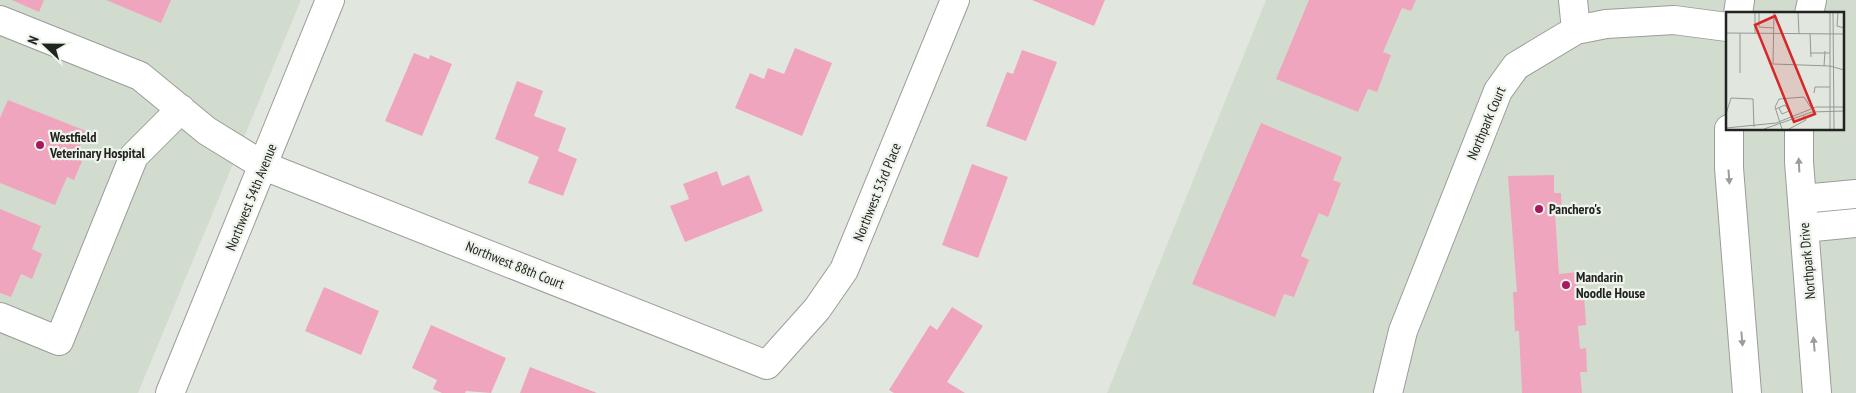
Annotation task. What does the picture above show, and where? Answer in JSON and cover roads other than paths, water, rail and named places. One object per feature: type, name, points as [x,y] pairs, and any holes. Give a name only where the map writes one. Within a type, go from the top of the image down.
[{"type":"street","name":"Northwest 54th Avenue","points":[[170,393],[330,0]]},
{"type":"street","name":"Northwest 53rd Place","points":[[767,365],[817,309],[844,270],[955,0]]},
{"type":"street","points":[[1573,0],[1576,30]]},
{"type":"street","name":"Northwest 88th Court","points":[[0,20],[140,76],[207,131],[264,166],[767,365]]},
{"type":"street","name":"Northpark Court","points":[[1388,393],[1403,331],[1498,90],[1516,66],[1538,51],[1576,30],[1606,24],[1674,20],[1726,27]]},
{"type":"street","points":[[0,317],[59,341],[134,156],[181,109]]},
{"type":"street","points":[[1729,130],[1729,178],[1747,393]]},
{"type":"street","name":"Northpark Drive","points":[[1799,130],[1798,162],[1817,393]]},
{"type":"street","points":[[1802,199],[1856,194]]},
{"type":"street","points":[[1804,228],[1856,223]]},
{"type":"place","name":"Westfield Veterinary Hospital","points":[[40,145]]},
{"type":"place","name":"Panchero's","points":[[1539,209]]},
{"type":"place","name":"Mandarin Noodle House","points":[[1566,285]]}]
